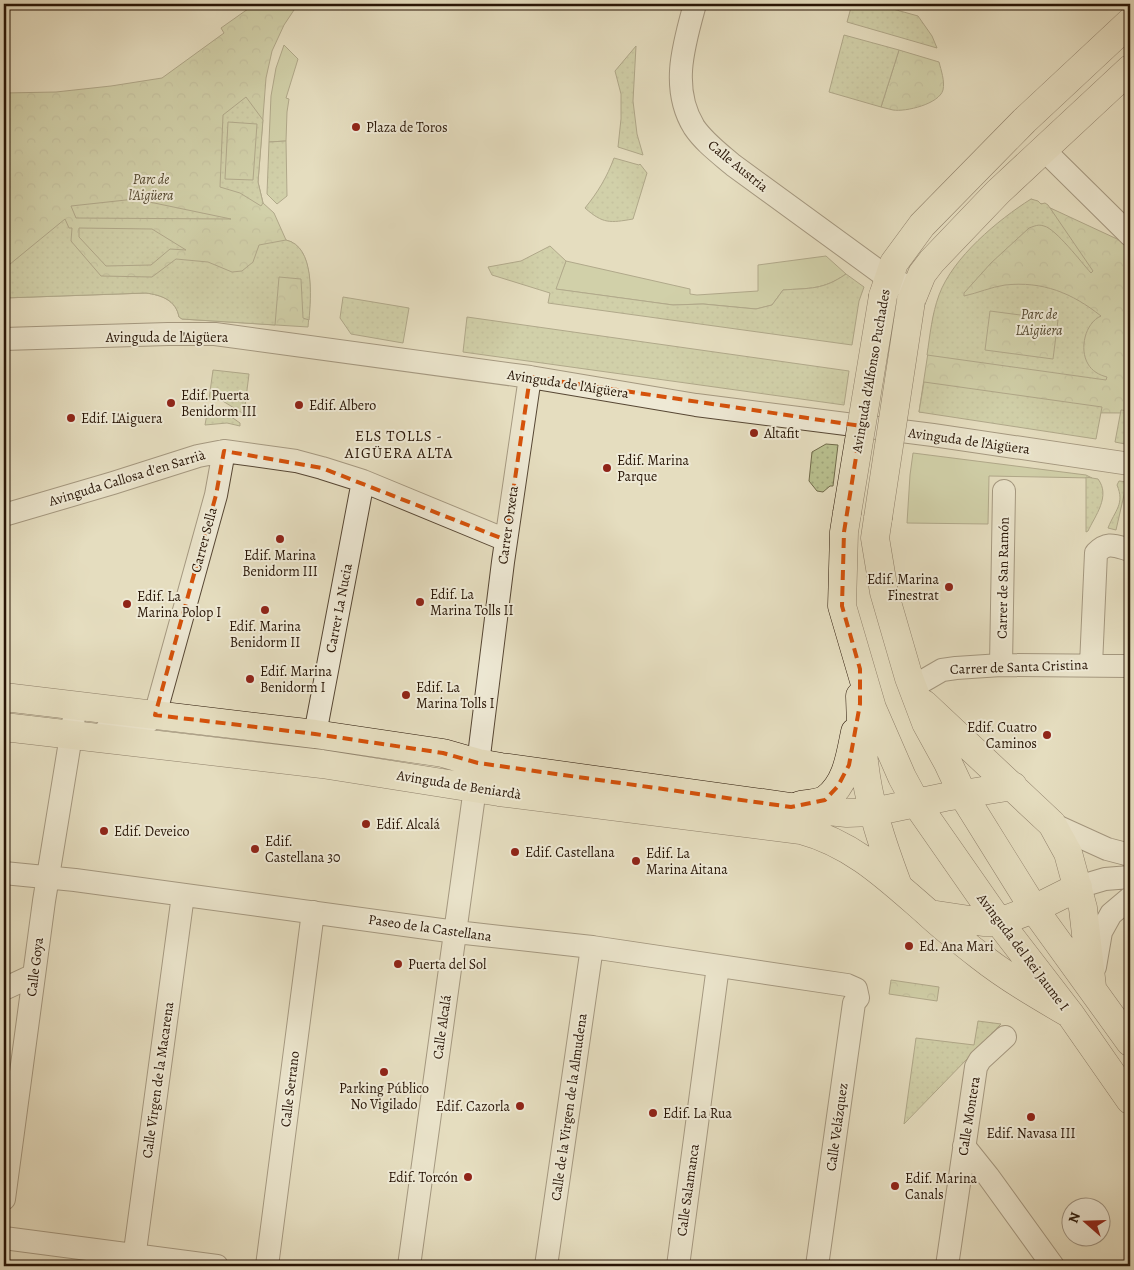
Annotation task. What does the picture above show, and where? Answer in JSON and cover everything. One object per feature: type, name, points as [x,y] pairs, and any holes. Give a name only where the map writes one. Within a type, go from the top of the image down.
[{"type":"main road","name":"Avinguda d'Alfonso Puchades","points":[[916,803],[902,777],[872,708],[842,606],[844,532],[885,287],[898,257],[922,225],[1005,140],[1130,22]]},
{"type":"main road","name":"Avinguda d'Alfonso Puchades","points":[[963,795],[926,723],[915,693],[884,592],[875,538],[913,295],[922,274],[932,261],[998,192],[1130,69]]},
{"type":"main road","points":[[1044,151],[1057,91]]},
{"type":"main road","points":[[860,669],[863,752],[873,812],[898,886]]},
{"type":"main road","points":[[915,693],[1052,824],[1068,853],[1078,887],[1083,908],[1092,988]]},
{"type":"main road","name":"Avinguda de Beniardà","points":[[4,697],[73,722],[322,764],[477,775],[847,813],[873,812],[945,797],[1012,786]]},
{"type":"main road","points":[[791,807],[825,800],[838,786],[849,765],[860,704]]},
{"type":"main road","name":"Avinguda de Beniardà","points":[[4,727],[155,715],[315,734],[443,753],[477,775],[800,830],[819,835],[850,850],[898,886],[981,957],[1070,1014]]},
{"type":"main road","points":[[963,795],[1034,909],[1130,1042]]},
{"type":"main road","name":"Avinguda del Rei Jaume I","points":[[916,803],[999,922],[1070,1014],[1130,1100]]},
{"type":"main road","points":[[1034,909],[1050,891],[1058,868],[1052,824]]},
{"type":"main road","points":[[929,914],[976,921],[999,922],[1034,909],[1078,887]]},
{"type":"street","name":"Calle Austria","points":[[695,4],[683,50],[680,81],[684,107],[694,128],[709,145],[733,165],[885,287],[913,295]]},
{"type":"street","points":[[1044,151],[1130,235]]},
{"type":"street","name":"Avinguda de l'Aigüera","points":[[4,338],[216,334],[530,378],[696,405],[943,437],[1130,464]]},
{"type":"street","name":"Carrer Orxeta","points":[[477,775],[506,540],[530,378]]},
{"type":"street","name":"Avinguda Callosa d'en Sarrià","points":[[4,515],[198,456],[224,450],[296,461],[362,481],[506,540]]},
{"type":"street","name":"Carrer Sella","points":[[155,715],[216,495],[224,450]]},
{"type":"street","name":"Carrer La Nucia","points":[[315,734],[362,481]]},
{"type":"street","name":"Carrer de San Ramón","points":[[1001,666],[1004,491]]},
{"type":"street","points":[[1091,665],[1096,553],[1104,545],[1112,545],[1130,550]]},
{"type":"street","name":"Carrer de Santa Cristina","points":[[915,693],[928,678],[942,670],[1001,666],[1130,666]]},
{"type":"street","points":[[4,716],[73,722]]},
{"type":"street","name":"Calle Goya","points":[[5,1186],[12,1084],[34,975],[73,722]]},
{"type":"street","name":"Calle Alcalá","points":[[409,1266],[477,775]]},
{"type":"street","points":[[1052,824],[1107,849],[1130,856]]},
{"type":"street","name":"Paseo de la Castellana","points":[[4,873],[75,880],[456,932],[592,947],[847,985],[856,989]]},
{"type":"street","points":[[1078,887],[1105,879],[1130,877]]},
{"type":"street","name":"Calle Virgen de la Macarena","points":[[134,1260],[183,895]]},
{"type":"street","points":[[1092,988],[1101,932],[1111,914],[1130,898]]},
{"type":"street","name":"Calle Serrano","points":[[267,1266],[313,912]]},
{"type":"street","name":"Calle de la Virgen de la Almudena","points":[[546,1266],[592,947]]},
{"type":"street","name":"Calle Salamanca","points":[[678,1266],[718,966]]},
{"type":"street","points":[[4,989],[34,975]]},
{"type":"street","name":"Calle Velázquez","points":[[817,1266],[854,1003],[858,998],[856,989]]},
{"type":"street","name":"Calle Montera","points":[[947,1266],[976,1067],[980,1060],[1005,1037]]},
{"type":"street","points":[[964,1146],[1053,1266]]},
{"type":"street","points":[[4,1238],[134,1260],[217,1266]]},
{"type":"highlighted area","points":[[530,377],[861,426],[844,532],[842,606],[860,669],[860,704],[849,765],[838,786],[825,800],[791,807],[478,763],[443,753],[315,734],[155,715],[216,495],[224,451],[322,468],[506,540]]},
{"type":"green space","name":"Parc de l'Aigüera","points":[[255,4],[298,4],[284,25],[272,51],[266,78],[258,182],[263,203],[274,213],[286,240],[296,245],[303,254],[307,265],[310,291],[308,327],[182,319],[179,317],[175,306],[167,299],[146,293],[4,298],[4,93],[56,92],[162,78],[224,33],[221,28]]},
{"type":"green space","points":[[852,4],[875,4],[918,16],[932,36],[937,48],[847,22]]},
{"type":"green space","points":[[844,35],[899,50],[881,107],[829,92]]},
{"type":"green space","points":[[284,45],[298,59],[286,98],[289,99],[286,141],[269,142],[271,96],[276,68]]},
{"type":"green space","points":[[636,46],[633,101],[637,134],[643,155],[618,147],[621,94],[615,71]]},
{"type":"green space","points":[[899,50],[939,62],[943,90],[940,95],[929,103],[906,110],[893,110],[881,107]]},
{"type":"green space","points":[[246,97],[263,120],[258,182],[263,203],[261,206],[240,193],[220,187],[223,115]],"holes":[[[228,122],[257,124],[253,180],[225,179]]]},
{"type":"green space","points":[[286,141],[287,196],[277,204],[267,194],[269,142]]},
{"type":"green space","points":[[614,158],[640,164],[647,173],[633,219],[618,221],[602,220],[585,208],[602,184]]},
{"type":"green space","points":[[135,199],[231,219],[76,218],[71,206]]},
{"type":"green space","name":"Parc de L'Aigüera","points":[[1031,199],[1130,245],[1130,413],[919,412],[934,313]]},
{"type":"green space","points":[[1031,199],[1048,205],[1093,271],[1091,273],[1055,233],[1049,228],[1040,225],[1029,228],[991,263],[964,293],[964,296],[1000,286],[1019,284],[1056,290],[1079,301],[1101,316],[1095,319],[1087,330],[1084,351],[1085,358],[1090,366],[1096,372],[1107,377],[1106,380],[927,355],[931,325],[939,295],[955,267],[966,253],[991,229]],"holes":[[[990,311],[1058,320],[1053,359],[985,350]]]},
{"type":"green space","points":[[65,219],[69,228],[72,228],[71,241],[101,276],[152,277],[176,259],[208,262],[232,272],[242,271],[253,262],[259,245],[286,240],[295,244],[307,262],[310,286],[309,320],[303,318],[301,279],[279,277],[275,325],[182,319],[179,317],[175,306],[167,299],[146,293],[4,298],[4,269]]},
{"type":"green space","points":[[79,228],[152,229],[186,250],[170,249],[151,265],[106,266],[79,237]]},
{"type":"green space","points":[[550,246],[566,261],[556,289],[673,305],[703,304],[756,309],[772,305],[783,290],[823,286],[846,274],[864,287],[859,301],[852,345],[548,303],[550,293],[492,275],[488,267],[521,261]]},
{"type":"green space","points":[[826,256],[846,274],[823,286],[783,290],[772,305],[756,309],[703,304],[673,305],[555,289],[566,261],[690,289],[690,294],[758,291],[758,265]]},
{"type":"green space","points":[[343,297],[409,308],[403,343],[351,334],[340,318]]},
{"type":"green space","points":[[467,317],[849,371],[844,405],[463,352]]},
{"type":"green space","points":[[213,370],[249,374],[244,414],[221,400],[209,399]]},
{"type":"green space","points":[[924,382],[1102,407],[1096,439],[919,412]]},
{"type":"green space","points":[[208,408],[220,409],[240,423],[240,426],[227,423],[205,425]]},
{"type":"green space","points":[[1121,410],[1130,411],[1130,445],[1115,442]]},
{"type":"green space","points":[[826,444],[838,445],[833,486],[830,486],[823,492],[817,491],[809,481],[812,452]]},
{"type":"green space","points":[[913,453],[1086,475],[1092,478],[989,476],[988,524],[907,523]]},
{"type":"green space","points":[[1086,477],[1098,479],[1103,492],[1098,512],[1086,532]]},
{"type":"green space","points":[[1119,481],[1127,482],[1116,530],[1108,528],[1120,502],[1117,485]]},
{"type":"green space","points":[[891,980],[939,987],[937,1001],[889,994]]},
{"type":"green space","points":[[978,1021],[1001,1024],[904,1124],[916,1038],[974,1045]]},
{"type":"place","name":"Plaza de Toros","points":[[356,127]]},
{"type":"place","name":"Edif. Puerta Benidorm III","points":[[171,403]]},
{"type":"place","name":"Edif. Albero","points":[[299,405]]},
{"type":"place","name":"Edif. L'Aiguera","points":[[71,418]]},
{"type":"place","name":"Altafit","points":[[754,433]]},
{"type":"place","name":"Edif. Marina Parque","points":[[607,468]]},
{"type":"place","name":"Edif. Marina Benidorm III","points":[[280,539]]},
{"type":"place","name":"Edif. Marina Finestrat","points":[[949,587]]},
{"type":"place","name":"Edif. La Marina Tolls II","points":[[420,602]]},
{"type":"place","name":"Edif. La Marina Polop I","points":[[127,604]]},
{"type":"place","name":"Edif. Marina Benidorm II","points":[[265,610]]},
{"type":"place","name":"Edif. Marina Benidorm I","points":[[250,679]]},
{"type":"place","name":"Edif. La Marina Tolls I","points":[[406,695]]},
{"type":"place","name":"Edif. Cuatro Caminos","points":[[1047,735]]},
{"type":"place","name":"Edif. Alcalá","points":[[366,824]]},
{"type":"place","name":"Edif. Deveico","points":[[104,831]]},
{"type":"place","name":"Edif. Castellana 30","points":[[255,849]]},
{"type":"place","name":"Edif. Castellana","points":[[515,852]]},
{"type":"place","name":"Edif. La Marina Aitana","points":[[636,861]]},
{"type":"place","name":"Ed. Ana Mari","points":[[909,946]]},
{"type":"place","name":"Puerta del Sol","points":[[398,964]]},
{"type":"place","name":"Parking Público No Vigilado","points":[[384,1072]]},
{"type":"place","name":"Edif. Cazorla","points":[[520,1106]]},
{"type":"place","name":"Edif. La Rua","points":[[653,1113]]},
{"type":"place","name":"Edif. Navasa III","points":[[1031,1117]]},
{"type":"place","name":"Edif. Torcón","points":[[468,1177]]},
{"type":"place","name":"Edif. Marina Canals","points":[[895,1186]]},
{"type":"district","name":"ELS TOLLS - AIGÜERA ALTA","points":[[399,444]]}]
